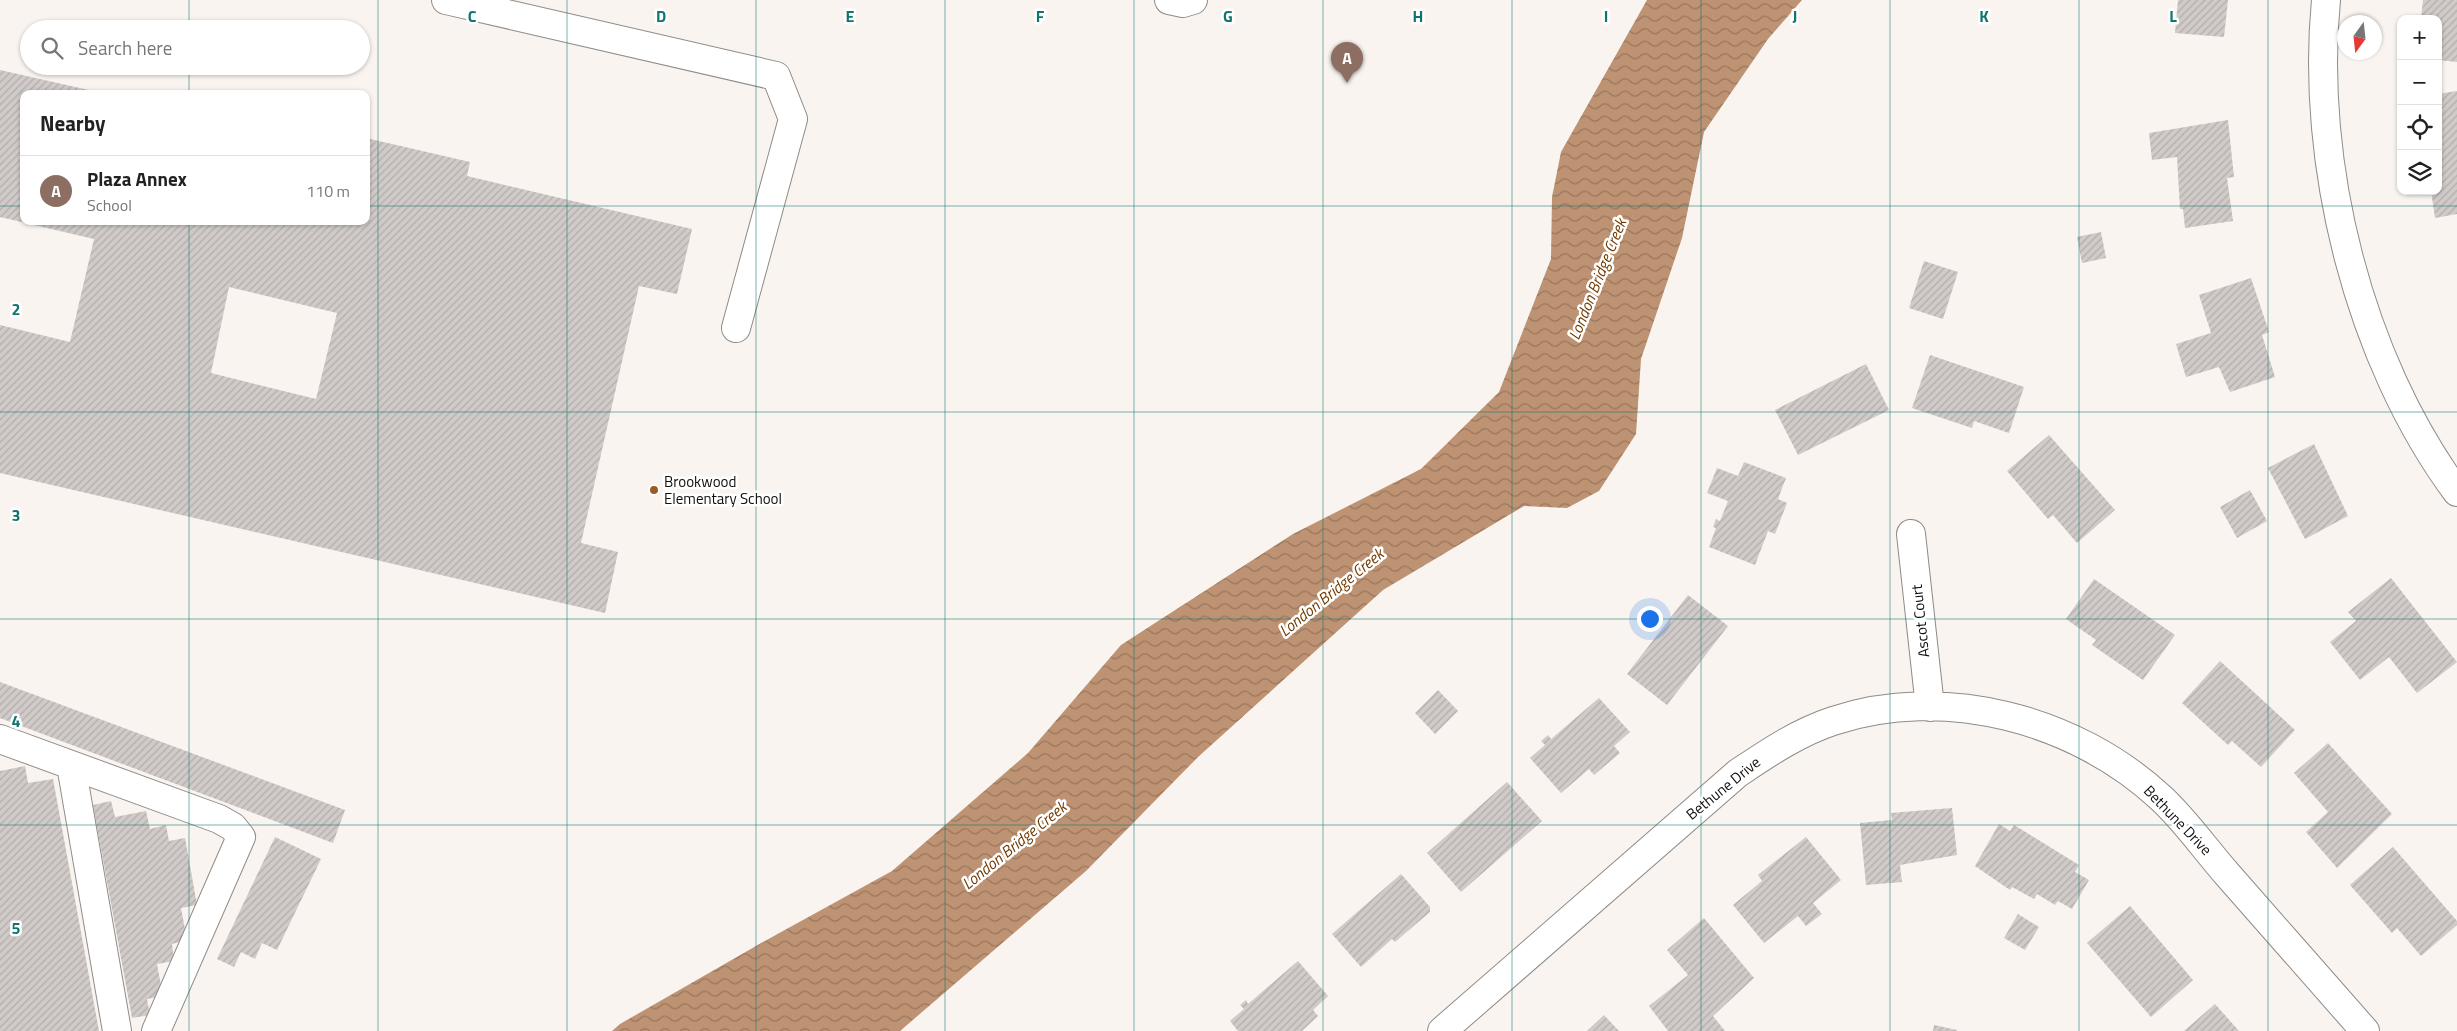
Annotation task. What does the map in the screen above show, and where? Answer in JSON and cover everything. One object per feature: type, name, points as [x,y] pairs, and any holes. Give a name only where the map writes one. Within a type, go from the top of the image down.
[{"type":"street","points":[[446,0],[776,76],[793,119],[736,328]]},
{"type":"street","points":[[1169,0],[1183,3],[1193,0]]},
{"type":"street","points":[[2326,0],[2325,101],[2333,183],[2349,262],[2380,353],[2414,426],[2457,492]]},
{"type":"street","name":"Ascot Court","points":[[1911,534],[1930,707]]},
{"type":"street","name":"Bethune Drive","points":[[1442,1031],[1738,773],[1787,740],[1833,721],[1881,710],[1930,707],[1981,711],[2023,720],[2074,738],[2120,765],[2161,798],[2365,1031]]},
{"type":"street","points":[[0,739],[220,819],[233,827],[241,837],[156,1031]]},
{"type":"street","points":[[71,765],[118,1031]]},
{"type":"water","name":"London Bridge Creek","points":[[1647,0],[1802,0],[1768,39],[1704,132],[1682,238],[1641,359],[1636,434],[1599,491],[1567,508],[1524,506],[1383,590],[1198,757],[1086,871],[900,1031],[612,1031],[620,1024],[763,942],[892,871],[1028,753],[1121,645],[1293,534],[1421,469],[1499,392],[1551,259],[1552,197],[1561,152]]},
{"type":"building","points":[[2178,0],[2228,0],[2224,37],[2175,33]]},
{"type":"building","points":[[2423,0],[2457,0],[2457,62],[2442,60],[2442,15],[2421,15]]},
{"type":"building","points":[[0,70],[89,90],[20,90],[20,222],[0,217]]},
{"type":"building","points":[[2457,91],[2457,214],[2435,218],[2432,195],[2442,195],[2442,93]]},
{"type":"building","points":[[2228,120],[2234,177],[2227,178],[2233,221],[2185,228],[2183,209],[2180,209],[2177,157],[2152,160],[2149,133]]},
{"type":"building","points":[[370,139],[470,162],[467,176],[692,229],[677,294],[639,286],[581,543],[618,552],[605,613],[0,473],[0,325],[70,342],[94,239],[34,225],[370,225]],"holes":[[[229,287],[337,313],[316,399],[211,373]]]},
{"type":"building","points":[[2101,232],[2106,258],[2082,263],[2077,237]]},
{"type":"building","points":[[1924,261],[1958,272],[1943,319],[1909,308]]},
{"type":"building","points":[[2251,278],[2269,332],[2262,335],[2275,377],[2230,392],[2219,367],[2186,377],[2176,344],[2211,333],[2199,295]]},
{"type":"building","points":[[1930,355],[2024,387],[2009,433],[1974,421],[1972,428],[1912,408]]},
{"type":"building","points":[[1866,364],[1889,410],[1798,455],[1775,410]]},
{"type":"building","points":[[2049,435],[2115,510],[2077,543],[2053,515],[2048,519],[2007,471]]},
{"type":"building","points":[[2314,444],[2348,516],[2305,539],[2268,468]]},
{"type":"building","points":[[1744,462],[1786,478],[1778,499],[1787,503],[1775,534],[1768,531],[1755,565],[1709,547],[1716,528],[1713,527],[1716,519],[1720,521],[1728,501],[1707,493],[1717,468],[1738,476]]},
{"type":"building","points":[[2250,490],[2267,521],[2237,538],[2220,507]]},
{"type":"building","points":[[2391,578],[2457,662],[2417,693],[2389,657],[2360,680],[2330,642],[2356,621],[2348,612]]},
{"type":"building","points":[[2094,579],[2175,635],[2143,680],[2092,645],[2096,640],[2066,619]]},
{"type":"building","points":[[1688,595],[1728,626],[1667,705],[1627,674]]},
{"type":"building","points":[[2220,661],[2295,730],[2261,767],[2232,741],[2228,745],[2182,703]]},
{"type":"building","points":[[0,682],[345,810],[333,843],[0,718]]},
{"type":"building","points":[[1438,690],[1458,711],[1435,734],[1415,713]]},
{"type":"building","points":[[1599,698],[1630,732],[1614,746],[1620,753],[1594,775],[1589,769],[1561,793],[1530,758],[1545,745],[1541,741],[1548,735],[1551,739]]},
{"type":"building","points":[[2328,743],[2392,814],[2337,868],[2306,832],[2328,812],[2294,773]]},
{"type":"building","points":[[25,766],[28,783],[53,779],[99,1031],[0,1031],[0,771]]},
{"type":"building","points":[[1507,782],[1542,821],[1461,892],[1427,853]]},
{"type":"building","points":[[111,801],[115,817],[146,811],[150,829],[166,825],[169,841],[185,838],[197,905],[181,908],[187,940],[172,944],[174,961],[157,964],[163,996],[147,999],[150,1015],[132,1018],[93,805]]},
{"type":"building","points":[[1952,808],[1957,855],[1900,865],[1902,882],[1866,885],[1860,823],[1892,820],[1891,813]]},
{"type":"building","points":[[1999,824],[2010,831],[2014,825],[2079,865],[2075,872],[2089,880],[2072,909],[2058,901],[2055,905],[2037,894],[2034,899],[2012,887],[2010,890],[1975,866]]},
{"type":"building","points":[[275,837],[321,859],[277,950],[262,943],[255,959],[241,952],[234,967],[217,959]]},
{"type":"building","points":[[1806,837],[1841,880],[1813,903],[1822,914],[1806,926],[1798,916],[1764,943],[1733,905],[1762,881],[1758,875]]},
{"type":"building","points":[[2393,847],[2457,921],[2457,925],[2421,956],[2397,928],[2392,933],[2350,885]]},
{"type":"building","points":[[1401,874],[1430,907],[1430,912],[1395,942],[1392,939],[1361,967],[1332,934]]},
{"type":"building","points":[[2130,906],[2193,980],[2151,1017],[2087,943]]},
{"type":"building","points":[[2018,914],[2039,927],[2025,950],[2004,938]]},
{"type":"building","points":[[1704,918],[1754,978],[1713,1016],[1725,1031],[1668,1031],[1649,1006],[1688,975],[1667,950]]},
{"type":"building","points":[[1298,961],[1328,996],[1313,1010],[1318,1016],[1302,1031],[1238,1031],[1230,1021],[1244,1009],[1240,1005],[1246,1000],[1248,1004]]},
{"type":"building","points":[[2215,1004],[2239,1031],[2184,1031]]},
{"type":"building","points":[[1604,1015],[1619,1031],[1587,1031]]},
{"type":"building","points":[[1934,1025],[1957,1030],[1957,1031],[1933,1031]]},
{"type":"place","name":"Plaza Annex","points":[[1347,83]]},
{"type":"place","name":"Brookwood Elementary School","points":[[654,490]]}]
